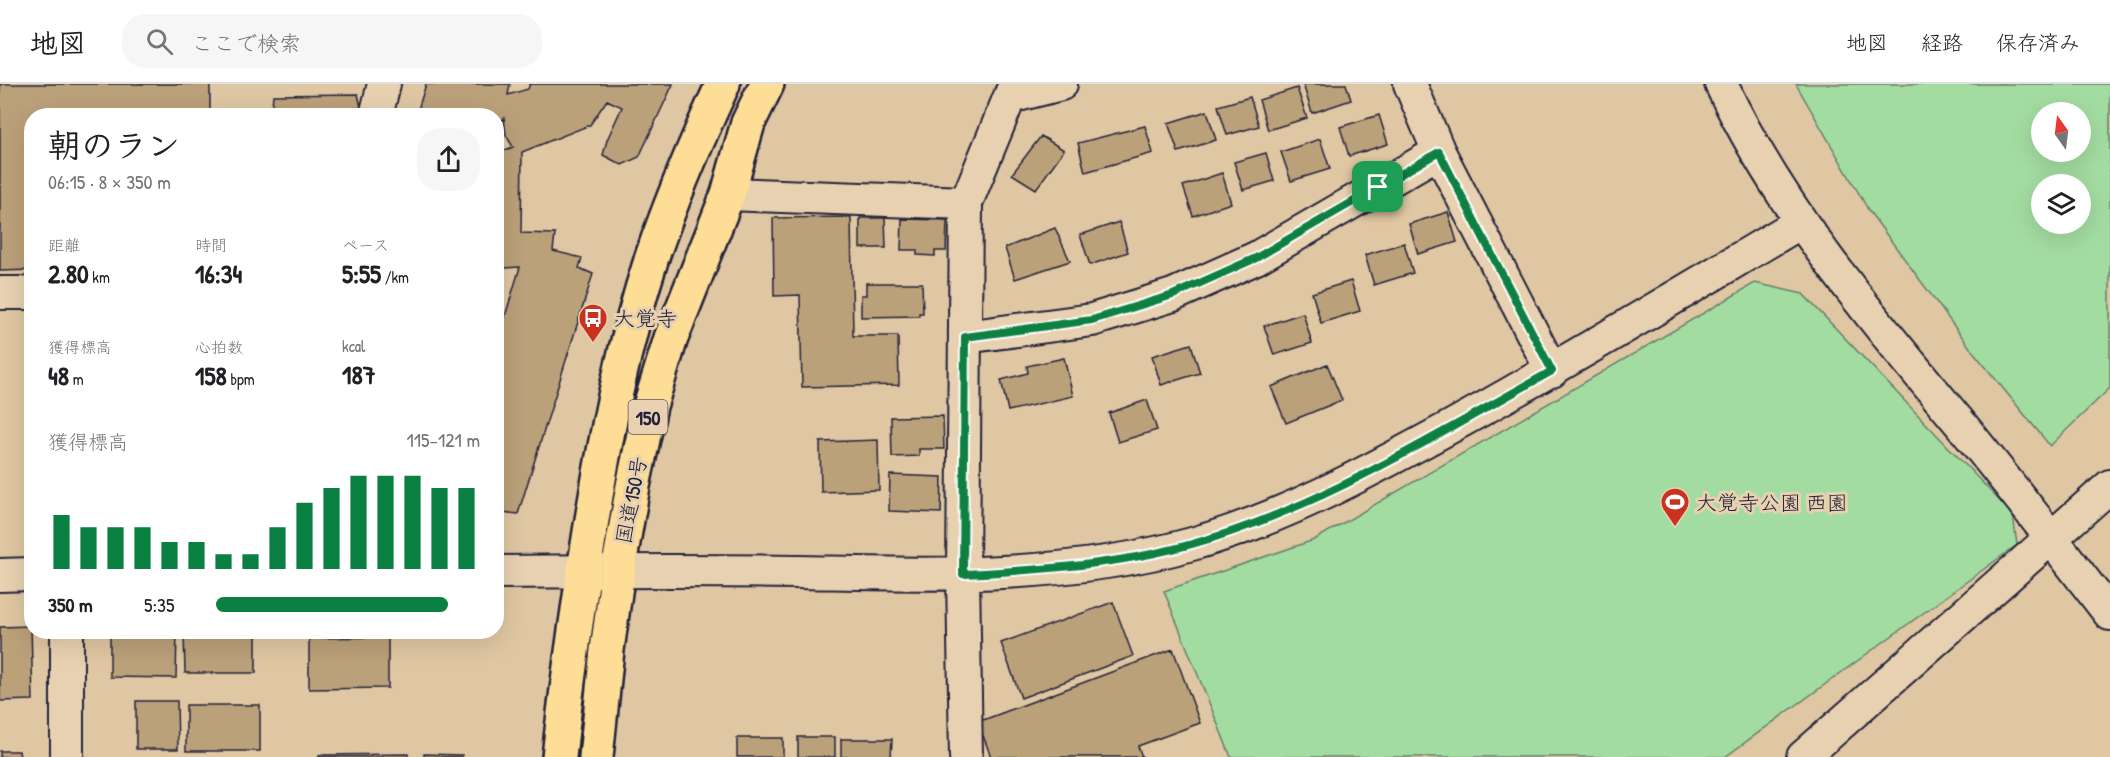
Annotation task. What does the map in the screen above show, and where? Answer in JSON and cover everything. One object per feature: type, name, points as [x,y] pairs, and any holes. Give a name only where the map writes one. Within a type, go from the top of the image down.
[{"type":"highway","name":"国道150号","points":[[559,757],[572,646],[603,451],[634,320],[657,244],[694,147],[723,84]]},
{"type":"highway","name":"国道150号","points":[[596,757],[618,571],[650,406],[670,338],[728,194],[748,123],[766,84]]},
{"type":"street","points":[[378,108],[384,84]]},
{"type":"street","points":[[966,757],[963,574],[966,203],[1013,90],[1061,84]]},
{"type":"street","points":[[1410,84],[1439,152],[1552,371]]},
{"type":"street","points":[[1720,84],[1754,148],[1801,222],[1908,363],[1964,428],[2110,614]]},
{"type":"street","points":[[965,337],[1092,320],[1173,295],[1256,258],[1439,152]]},
{"type":"street","points":[[728,194],[966,203]]},
{"type":"street","points":[[504,572],[963,574],[1047,570],[1130,558],[1192,544],[1278,514],[1343,485],[1552,371],[1801,222]]},
{"type":"street","points":[[0,293],[24,293]]},
{"type":"street","points":[[1803,757],[2057,545],[2110,486]]},
{"type":"street","points":[[0,575],[24,574]]},
{"type":"street","points":[[67,639],[67,757]]},
{"type":"green space","points":[[1796,84],[2110,84],[2110,388],[2050,446],[1971,349],[1869,211]]},
{"type":"green space","name":"大覚寺公園 西園","points":[[1755,283],[1803,294],[2013,515],[2017,545],[1725,757],[1231,757],[1164,591],[1314,540]]},
{"type":"building","points":[[0,84],[210,84],[210,108],[24,108],[24,270],[0,271]]},
{"type":"building","points":[[426,84],[510,84],[508,95],[528,89],[530,84],[673,84],[639,157],[622,165],[603,155],[607,140],[622,107],[607,100],[590,125],[522,152],[521,233],[555,234],[553,251],[582,258],[579,268],[593,274],[518,514],[504,512],[504,320],[520,267],[504,268],[504,150],[513,147],[506,135],[504,108],[418,108]]},
{"type":"building","points":[[1303,84],[1346,84],[1351,100],[1312,113]]},
{"type":"building","points":[[1297,88],[1307,118],[1268,130],[1259,100]]},
{"type":"building","points":[[358,94],[361,108],[272,108],[273,95]]},
{"type":"building","points":[[1250,97],[1259,126],[1227,135],[1218,106]]},
{"type":"building","points":[[1207,111],[1216,140],[1178,152],[1168,123]]},
{"type":"building","points":[[1379,115],[1388,144],[1349,156],[1340,127]]},
{"type":"building","points":[[1145,126],[1153,153],[1085,172],[1078,143]]},
{"type":"building","points":[[1041,136],[1064,150],[1036,189],[1012,174]]},
{"type":"building","points":[[1320,139],[1330,169],[1291,181],[1281,152]]},
{"type":"building","points":[[1266,153],[1274,181],[1243,190],[1234,162]]},
{"type":"building","points":[[1222,173],[1231,203],[1193,216],[1183,186]]},
{"type":"building","points":[[1448,212],[1457,242],[1418,254],[1409,224]]},
{"type":"building","points":[[851,217],[853,336],[898,336],[899,385],[802,387],[800,295],[774,296],[773,218]]},
{"type":"building","points":[[860,218],[885,218],[886,248],[860,248]]},
{"type":"building","points":[[902,219],[947,220],[946,251],[935,251],[935,256],[917,255],[917,250],[901,250]]},
{"type":"building","points":[[1119,222],[1128,252],[1090,265],[1080,235]]},
{"type":"building","points":[[1055,228],[1070,261],[1015,279],[1005,248]]},
{"type":"building","points":[[1404,243],[1413,273],[1374,285],[1365,255]]},
{"type":"building","points":[[1351,281],[1360,311],[1321,323],[1312,293]]},
{"type":"building","points":[[866,283],[922,283],[923,313],[919,313],[919,316],[861,317],[861,295],[866,295]]},
{"type":"building","points":[[1303,313],[1312,343],[1274,355],[1264,326]]},
{"type":"building","points":[[1191,344],[1200,373],[1161,385],[1152,356]]},
{"type":"building","points":[[1064,358],[1073,396],[1008,411],[1001,380],[1028,373],[1027,366]]},
{"type":"building","points":[[1327,364],[1342,400],[1286,423],[1271,387]]},
{"type":"building","points":[[1147,400],[1157,430],[1118,442],[1109,413]]},
{"type":"building","points":[[943,416],[944,449],[919,449],[919,456],[892,457],[891,417]]},
{"type":"building","points":[[878,440],[879,490],[821,492],[820,442]]},
{"type":"building","points":[[890,475],[942,477],[941,513],[889,511]]},
{"type":"building","points":[[1113,602],[1133,656],[1021,698],[1001,643]]},
{"type":"building","points":[[24,626],[24,639],[31,639],[33,700],[0,701],[0,627]]},
{"type":"building","points":[[110,639],[177,639],[176,678],[110,677]]},
{"type":"building","points":[[184,639],[256,639],[256,673],[185,673]]},
{"type":"building","points":[[309,639],[388,639],[388,688],[309,689]]},
{"type":"building","points":[[1173,649],[1200,723],[1138,746],[1142,757],[991,757],[978,722]]},
{"type":"building","points":[[136,701],[177,701],[178,749],[136,749]]},
{"type":"building","points":[[186,705],[260,705],[260,751],[186,751]]},
{"type":"building","points":[[798,737],[835,737],[835,757],[798,757]]},
{"type":"building","points":[[737,738],[783,738],[783,757],[737,757]]},
{"type":"building","points":[[841,739],[892,739],[891,757],[841,757]]},
{"type":"building","points":[[0,751],[19,751],[20,757],[0,757]]},
{"type":"building","points":[[408,754],[408,757],[319,757],[319,755]]},
{"type":"building","points":[[424,754],[462,755],[462,757],[424,757]]},
{"type":"place","name":"大覚寺","points":[[593,344]]},
{"type":"place","name":"大覚寺公園 西園","points":[[1675,528]]},
{"type":"route","points":[[1439,152],[1552,371],[1343,485],[1278,514],[1192,544],[1130,558],[1047,570],[963,574],[965,337],[1092,320],[1173,295],[1256,258],[1378,187],[1439,152]]}]
